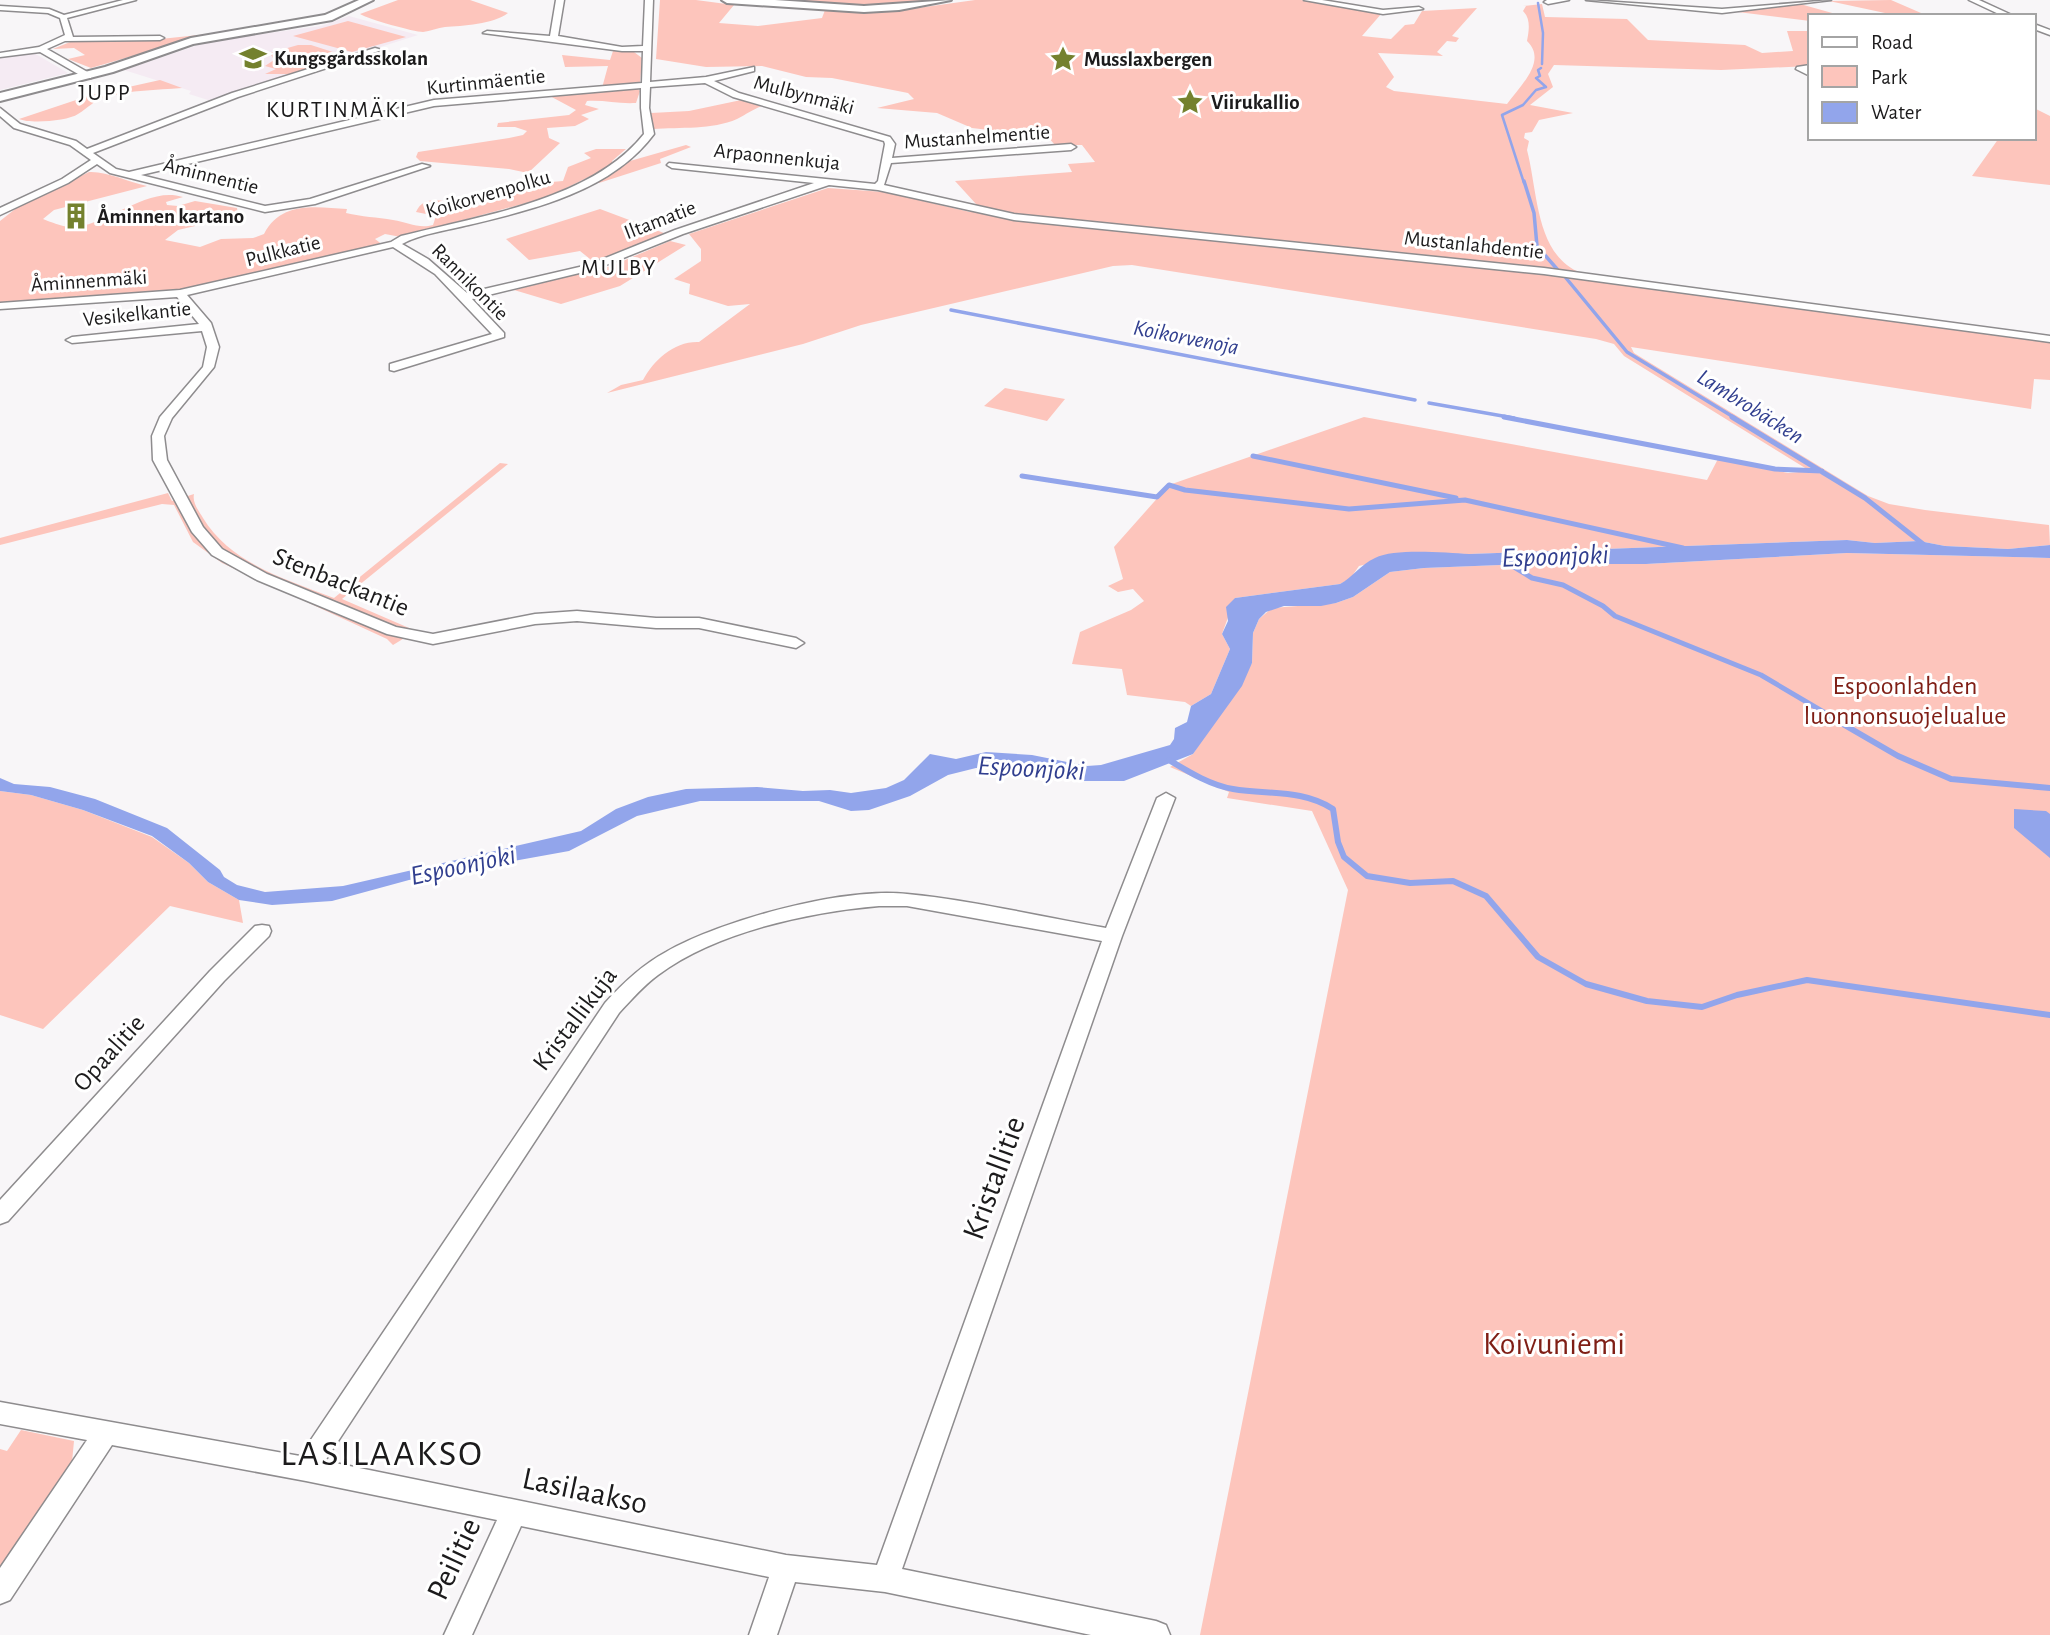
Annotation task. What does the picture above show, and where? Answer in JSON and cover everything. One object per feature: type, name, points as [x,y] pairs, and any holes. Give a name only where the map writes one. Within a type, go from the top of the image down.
[{"type":"street","points":[[0,8],[49,11],[63,17],[132,0]]},
{"type":"street","points":[[0,95],[120,66],[191,41],[328,18],[368,0]]},
{"type":"street","points":[[554,38],[560,0]]},
{"type":"street","name":"Koikorvenpolku","points":[[394,244],[405,238],[545,200],[592,180],[625,161],[649,134],[645,108],[649,0]]},
{"type":"street","points":[[727,0],[864,9],[899,8],[946,0]]},
{"type":"street","points":[[1309,0],[1375,12],[1419,9],[1406,0]]},
{"type":"street","points":[[1548,2],[1565,0]]},
{"type":"street","points":[[1590,0],[1722,11],[1827,0]]},
{"type":"street","points":[[1656,0],[1663,7]]},
{"type":"street","points":[[1973,0],[2005,14]]},
{"type":"street","points":[[63,17],[69,36],[65,39]]},
{"type":"street","points":[[487,33],[535,39],[554,38],[622,49],[648,48]]},
{"type":"street","points":[[0,55],[41,49],[65,39],[160,37]]},
{"type":"street","points":[[41,49],[86,75]]},
{"type":"street","points":[[87,152],[235,95],[377,50]]},
{"type":"street","points":[[646,85],[706,80],[751,69]]},
{"type":"street","name":"Mulbynmäki","points":[[706,80],[736,95],[880,135],[890,144],[886,161]]},
{"type":"street","name":"Kurtinmäentie","points":[[129,175],[434,103],[646,85]]},
{"type":"street","name":"Åminnentie","points":[[0,111],[17,126],[67,140],[113,171],[249,207],[273,209],[311,202],[425,166]]},
{"type":"street","points":[[0,130],[17,126]]},
{"type":"street","name":"Mustanhelmentie","points":[[886,161],[1071,147]]},
{"type":"street","points":[[0,212],[65,181],[95,161]]},
{"type":"street","points":[[878,187],[883,181],[886,161]]},
{"type":"street","name":"Arpaonnenkuja","points":[[672,165],[878,187]]},
{"type":"street","name":"Iltamatie","points":[[464,297],[592,267],[679,232],[827,182]]},
{"type":"street","name":"Mustanlahdentie","points":[[878,187],[1014,217],[1544,271],[2050,339]]},
{"type":"street","name":"Pulkkatie","points":[[180,293],[394,244]]},
{"type":"street","name":"Rannikontie","points":[[394,244],[422,258],[500,335],[394,367]]},
{"type":"street","name":"Åminnenmäki","points":[[0,306],[180,293]]},
{"type":"street","name":"Stenbackantie","points":[[180,293],[196,308],[213,345],[213,360],[208,373],[164,419],[157,432],[155,446],[160,460],[206,542],[239,565],[391,631],[415,637],[433,639],[457,636],[535,619],[577,616],[699,624],[796,643]]},
{"type":"street","name":"Vesikelkantie","points":[[72,340],[205,327]]},
{"type":"street","name":"Kristallitie","points":[[885,1579],[1113,936],[1166,798]]},
{"type":"street","name":"Kristallikuja","points":[[306,1469],[611,1008],[628,988],[652,969],[680,952],[732,929],[850,901],[877,898],[907,900],[1113,936]]},
{"type":"street","name":"Opaalitie","points":[[0,1215],[262,930]]},
{"type":"street","name":"Lasilaakso","points":[[0,1413],[306,1469],[786,1569],[885,1579],[1156,1635]]},
{"type":"street","points":[[0,1591],[105,1434]]},
{"type":"street","name":"Peilitie","points":[[458,1635],[514,1512]]},
{"type":"street","points":[[763,1635],[786,1569]]},
{"type":"shaded area","name":"Kungsgårdsskolan","points":[[349,16],[418,35],[211,101],[189,94],[191,91],[124,70],[210,41],[321,26]]},
{"type":"shaded area","points":[[34,53],[68,73],[0,90],[0,57]]},
{"type":"green space","points":[[398,0],[470,0],[508,13],[486,22],[423,32],[360,14]]},
{"type":"green space","points":[[660,0],[696,0],[734,5],[719,23],[758,26],[822,18],[825,10],[889,12],[975,0],[1301,0],[1382,13],[1362,36],[1391,39],[1405,25],[1414,24],[1422,11],[1477,8],[1452,36],[1459,38],[1456,42],[1447,41],[1437,52],[1443,56],[1378,53],[1394,77],[1386,87],[1394,91],[1507,104],[1530,73],[1535,57],[1527,41],[1529,29],[1523,11],[1526,6],[1523,6],[1542,4],[1545,17],[1627,19],[1648,40],[1745,45],[1762,53],[1793,51],[1787,31],[1808,31],[1808,66],[1721,70],[1554,65],[1548,74],[1553,87],[1530,105],[1573,113],[1539,120],[1532,132],[1525,133],[1524,138],[1529,141],[1527,150],[1547,237],[1566,264],[1581,273],[1580,278],[2050,342],[2050,380],[2034,379],[2031,409],[1631,347],[1634,353],[1868,496],[1889,504],[1925,510],[2049,525],[2050,545],[2008,549],[1945,546],[1919,541],[1875,543],[1847,540],[1469,554],[1413,553],[1359,566],[1350,579],[1340,584],[1235,598],[1222,634],[1230,649],[1211,694],[1191,706],[1185,702],[1127,695],[1122,669],[1072,664],[1080,632],[1131,610],[1144,601],[1133,589],[1118,592],[1108,586],[1123,579],[1114,547],[1169,485],[1364,417],[1707,480],[1719,457],[1788,473],[1810,471],[1624,356],[1614,344],[1132,265],[1113,266],[861,325],[803,344],[607,393],[621,385],[643,380],[653,365],[673,348],[699,342],[750,304],[728,306],[689,294],[690,284],[674,279],[701,261],[701,249],[689,234],[828,188],[884,192],[970,212],[977,208],[976,204],[955,181],[1072,172],[1068,164],[1095,162],[1082,145],[1055,145],[1048,137],[972,128],[937,113],[877,108],[914,99],[908,93],[832,78],[806,77],[762,66],[706,67],[656,59]]},
{"type":"green space","points":[[736,0],[937,0],[896,7]]},
{"type":"green space","points":[[1891,0],[1923,14],[1890,14],[1829,1]]},
{"type":"green space","points":[[1800,4],[1836,14],[1808,14],[1808,21],[1738,12]]},
{"type":"green space","points":[[348,21],[406,37],[352,52],[293,36]]},
{"type":"green space","points":[[208,34],[91,68],[68,59],[85,55],[74,48],[53,49],[75,40],[151,40]]},
{"type":"green space","points":[[298,45],[311,45],[342,55],[332,58],[338,61],[335,62],[310,63],[318,67],[295,74],[265,74],[276,69],[265,66],[274,60],[270,53]]},
{"type":"green space","points":[[613,51],[634,52],[642,58],[640,84],[602,88],[608,66],[565,67],[562,55],[610,60]]},
{"type":"green space","points":[[160,80],[182,88],[106,97],[78,114],[58,120],[19,119],[88,96]]},
{"type":"green space","points":[[637,88],[640,91],[636,103],[587,101],[585,105],[599,109],[581,115],[589,119],[575,126],[547,128],[549,138],[560,143],[528,173],[420,161],[416,157],[418,152],[509,138],[523,135],[527,131],[515,127],[497,127],[498,123],[569,115],[576,110],[548,95]]},
{"type":"green space","points":[[746,99],[767,104],[727,123],[653,129],[651,113],[689,111]]},
{"type":"green space","points":[[2036,109],[2050,116],[2050,185],[1972,176],[1998,140],[2036,140]]},
{"type":"green space","points":[[686,145],[691,147],[660,159],[661,163],[599,183],[596,181],[630,161]]},
{"type":"green space","points":[[596,149],[626,149],[612,161],[613,165],[548,197],[401,237],[385,234],[375,239],[383,245],[203,288],[0,303],[0,221],[19,206],[89,172],[147,186],[54,210],[43,219],[69,227],[83,226],[140,201],[169,195],[183,197],[166,202],[167,205],[178,206],[195,201],[237,208],[238,216],[178,230],[165,240],[200,247],[221,239],[253,238],[264,234],[280,216],[300,208],[347,209],[346,213],[418,226],[433,225],[436,216],[416,212],[427,202],[434,200],[475,207],[540,183],[563,181],[568,167],[591,158],[584,153]]},
{"type":"green space","points":[[600,209],[664,233],[595,263],[580,251],[529,260],[506,239]]},
{"type":"green space","points":[[670,241],[686,245],[620,286],[561,304],[514,290],[611,266]]},
{"type":"green space","points":[[1005,388],[1065,399],[1047,421],[984,406]]},
{"type":"green space","points":[[500,463],[508,464],[342,599],[416,631],[393,645],[387,639],[222,563],[193,542],[174,505],[162,504],[0,545],[0,538],[168,493],[172,501],[194,494],[195,504],[215,534],[244,559],[334,598]]},
{"type":"green space","points":[[1847,553],[2050,558],[2050,1635],[1200,1635],[1348,890],[1312,811],[1227,798],[1229,792],[1170,767],[1193,754],[1252,663],[1253,633],[1259,619],[1272,608],[1336,603],[1353,597],[1390,572],[1424,568],[1528,564],[1646,564]]},
{"type":"green space","points":[[0,791],[31,795],[83,810],[152,837],[189,863],[208,882],[239,900],[243,923],[170,906],[43,1029],[0,1015]]},
{"type":"green space","points":[[21,1430],[74,1441],[72,1462],[0,1568],[0,1449],[7,1451]]},
{"type":"water","name":"Espoonjoki","points":[[1847,540],[1875,543],[1919,541],[1945,546],[2008,549],[2050,545],[2050,558],[1847,553],[1646,564],[1528,564],[1390,572],[1353,597],[1336,603],[1321,606],[1284,606],[1266,612],[1259,619],[1253,633],[1252,663],[1242,686],[1193,754],[1124,781],[1080,781],[1029,771],[976,768],[948,775],[910,796],[869,810],[851,811],[819,801],[700,801],[637,816],[569,851],[409,880],[332,901],[272,905],[239,900],[208,882],[189,863],[152,836],[83,810],[31,795],[0,791],[0,778],[14,784],[50,787],[95,799],[167,828],[237,885],[265,892],[343,886],[581,831],[616,809],[648,797],[686,789],[757,787],[851,793],[886,788],[904,780],[930,754],[956,759],[986,752],[1032,755],[1087,766],[1101,765],[1170,745],[1174,739],[1175,728],[1187,722],[1191,706],[1211,694],[1230,649],[1222,634],[1228,621],[1226,607],[1235,598],[1340,584],[1370,561],[1384,555],[1407,552],[1469,554]]},
{"type":"water","points":[[2014,809],[2046,811],[2050,814],[2050,858],[2014,828]]},
{"type":"waterway","name":"Lambrobäcken","points":[[1538,3],[1543,33],[1542,64]]},
{"type":"waterway","name":"Lambrobäcken","points":[[1524,183],[1502,115],[1523,105],[1536,90],[1546,87],[1536,78],[1540,76],[1538,70],[1541,68]]},
{"type":"waterway","name":"Lambrobäcken","points":[[1524,181],[1534,213],[1537,246],[1557,269]]},
{"type":"waterway","name":"Lambrobäcken","points":[[1566,278],[1627,352],[1735,418]]},
{"type":"waterway","name":"Koikorvenoja","points":[[951,310],[1415,400]]},
{"type":"waterway","name":"Koikorvenoja","points":[[1429,403],[1514,418]]},
{"type":"waterway","name":"Koikorvenoja","points":[[1504,417],[1775,469],[1821,471]]},
{"type":"waterway","name":"Lambrobäcken","points":[[1732,417],[1821,471]]},
{"type":"waterway","points":[[1253,456],[1456,498]]},
{"type":"waterway","name":"Lambrobäcken","points":[[1821,471],[1865,498],[1923,544]]},
{"type":"waterway","name":"Espoonjoki","points":[[1022,476],[1157,497],[1169,485],[1185,490],[1349,509],[1465,500],[1683,548]]},
{"type":"waterway","name":"Espoonjoki","points":[[1506,562],[1532,578],[1563,585],[1603,606],[1615,616],[1761,675],[1844,724]]},
{"type":"waterway","points":[[1841,723],[1898,756],[1951,779],[2050,788]]},
{"type":"waterway","points":[[1169,760],[1200,778],[1224,787],[1297,795],[1333,809],[1338,842],[1344,857],[1367,876],[1410,883],[1453,881],[1486,896],[1538,957],[1586,984],[1647,1001],[1702,1007],[1737,995],[1807,980],[2050,1015]]},
{"type":"place","name":"Kungsgårdsskolan","points":[[253,58]]},
{"type":"place","name":"Musslaxbergen","points":[[1063,59]]},
{"type":"place","name":"Viirukallio","points":[[1190,102]]},
{"type":"place","name":"Åminnen kartano","points":[[76,216]]},
{"type":"district","name":"JUPP","points":[[105,93]]},
{"type":"district","name":"KURTINMÄKI","points":[[337,110]]},
{"type":"district","name":"MULBY","points":[[619,268]]},
{"type":"district","name":"LASILAAKSO","points":[[382,1453]]},
{"type":"park label","name":"Espoonlahden luonnonsuojelualue","points":[[1905,701]]},
{"type":"park label","name":"Koivuniemi","points":[[1554,1344]]}]
